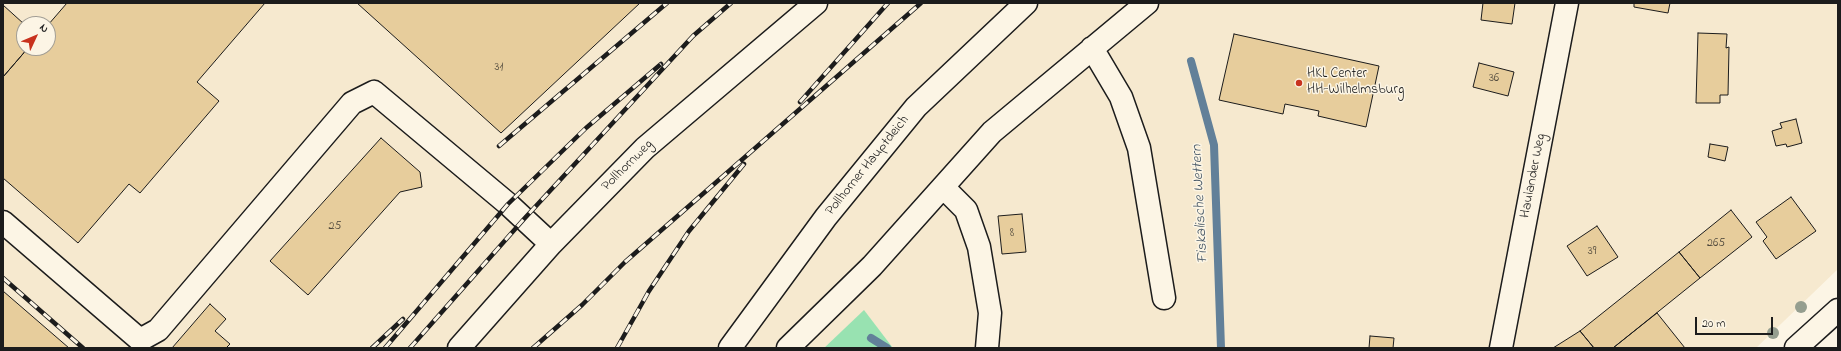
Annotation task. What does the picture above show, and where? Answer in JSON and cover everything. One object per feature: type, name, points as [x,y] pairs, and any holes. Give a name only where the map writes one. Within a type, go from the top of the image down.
[{"type":"street","name":"Pollhornweg","points":[[459,348],[551,244],[644,148],[816,3]]},
{"type":"street","name":"Pollhorner Hauptdeich","points":[[730,348],[826,217],[916,107],[1026,3]]},
{"type":"street","points":[[788,348],[872,266],[992,132],[1147,3]]},
{"type":"street","name":"Haulander Weg","points":[[1501,348],[1567,3]]},
{"type":"street","points":[[1092,48],[1121,97],[1140,148],[1164,298]]},
{"type":"street","points":[[3,222],[140,340],[158,330],[352,103],[374,92],[508,204],[551,244]]},
{"type":"street","points":[[943,187],[966,210],[979,247],[990,313],[986,348]]},
{"type":"street","points":[[1796,348],[1838,310]]},
{"type":"shaded area","points":[[3,3],[1838,3],[1838,269],[1756,348],[893,348],[864,311],[824,348],[3,348]]},
{"type":"green space","points":[[864,310],[893,348],[824,348]]},
{"type":"building","points":[[67,3],[265,3],[197,82],[219,101],[140,193],[129,184],[78,243],[3,178],[3,77],[21,56],[56,56],[56,16]]},
{"type":"building","points":[[357,3],[640,3],[501,133]]},
{"type":"building","points":[[1483,3],[1515,3],[1512,24],[1481,20]]},
{"type":"building","points":[[1634,3],[1670,3],[1668,13],[1634,7]]},
{"type":"building","points":[[3,5],[16,17],[16,56],[21,56],[3,77]]},
{"type":"building","points":[[1698,33],[1727,34],[1726,48],[1729,47],[1728,95],[1720,95],[1720,103],[1696,103]]},
{"type":"building","name":"HKL Center HH-Wilhelmsburg","points":[[1234,34],[1379,66],[1366,127],[1318,116],[1319,111],[1285,104],[1283,114],[1219,100]]},
{"type":"building","points":[[1479,63],[1514,72],[1508,96],[1473,87]]},
{"type":"building","points":[[1796,119],[1802,143],[1787,147],[1786,144],[1776,146],[1772,131],[1782,128],[1780,123]]},
{"type":"building","points":[[381,138],[420,172],[422,187],[400,192],[308,295],[270,261]]},
{"type":"building","points":[[1710,144],[1728,147],[1725,161],[1708,157]]},
{"type":"building","points":[[1791,197],[1816,231],[1776,259],[1763,241],[1767,237],[1756,222]]},
{"type":"building","points":[[1731,210],[1752,237],[1700,278],[1679,252]]},
{"type":"building","points":[[1022,214],[1026,252],[1002,254],[998,216]]},
{"type":"building","points":[[1597,226],[1618,257],[1587,276],[1567,246]]},
{"type":"building","points":[[1679,252],[1700,278],[1613,348],[1594,348],[1580,331]]},
{"type":"building","points":[[3,291],[69,348],[3,348]]},
{"type":"building","points":[[210,304],[226,319],[215,331],[230,344],[226,348],[172,348]]},
{"type":"building","points":[[1657,313],[1685,348],[1613,348]]},
{"type":"building","points":[[1580,331],[1594,348],[1553,348]]},
{"type":"building","points":[[1370,336],[1394,338],[1393,348],[1369,348]]},
{"type":"waterway","name":"Fiskalische Wettern","points":[[1191,61],[1214,145],[1221,348]]},
{"type":"waterway","points":[[871,338],[887,348]]},
{"type":"railway","points":[[499,146],[667,3]]},
{"type":"railway","points":[[410,348],[524,219],[693,36],[731,3]]},
{"type":"railway","points":[[800,102],[888,3]]},
{"type":"railway","points":[[533,348],[582,305],[625,262],[921,3]]},
{"type":"railway","points":[[385,348],[508,204],[586,128],[661,64]]},
{"type":"railway","points":[[617,348],[649,291],[689,231],[744,164]]},
{"type":"railway","points":[[3,278],[83,348]]},
{"type":"railway","points":[[372,348],[403,319]]},
{"type":"place","name":"HKL Center HH-Wilhelmsburg","points":[[1299,83]]}]
